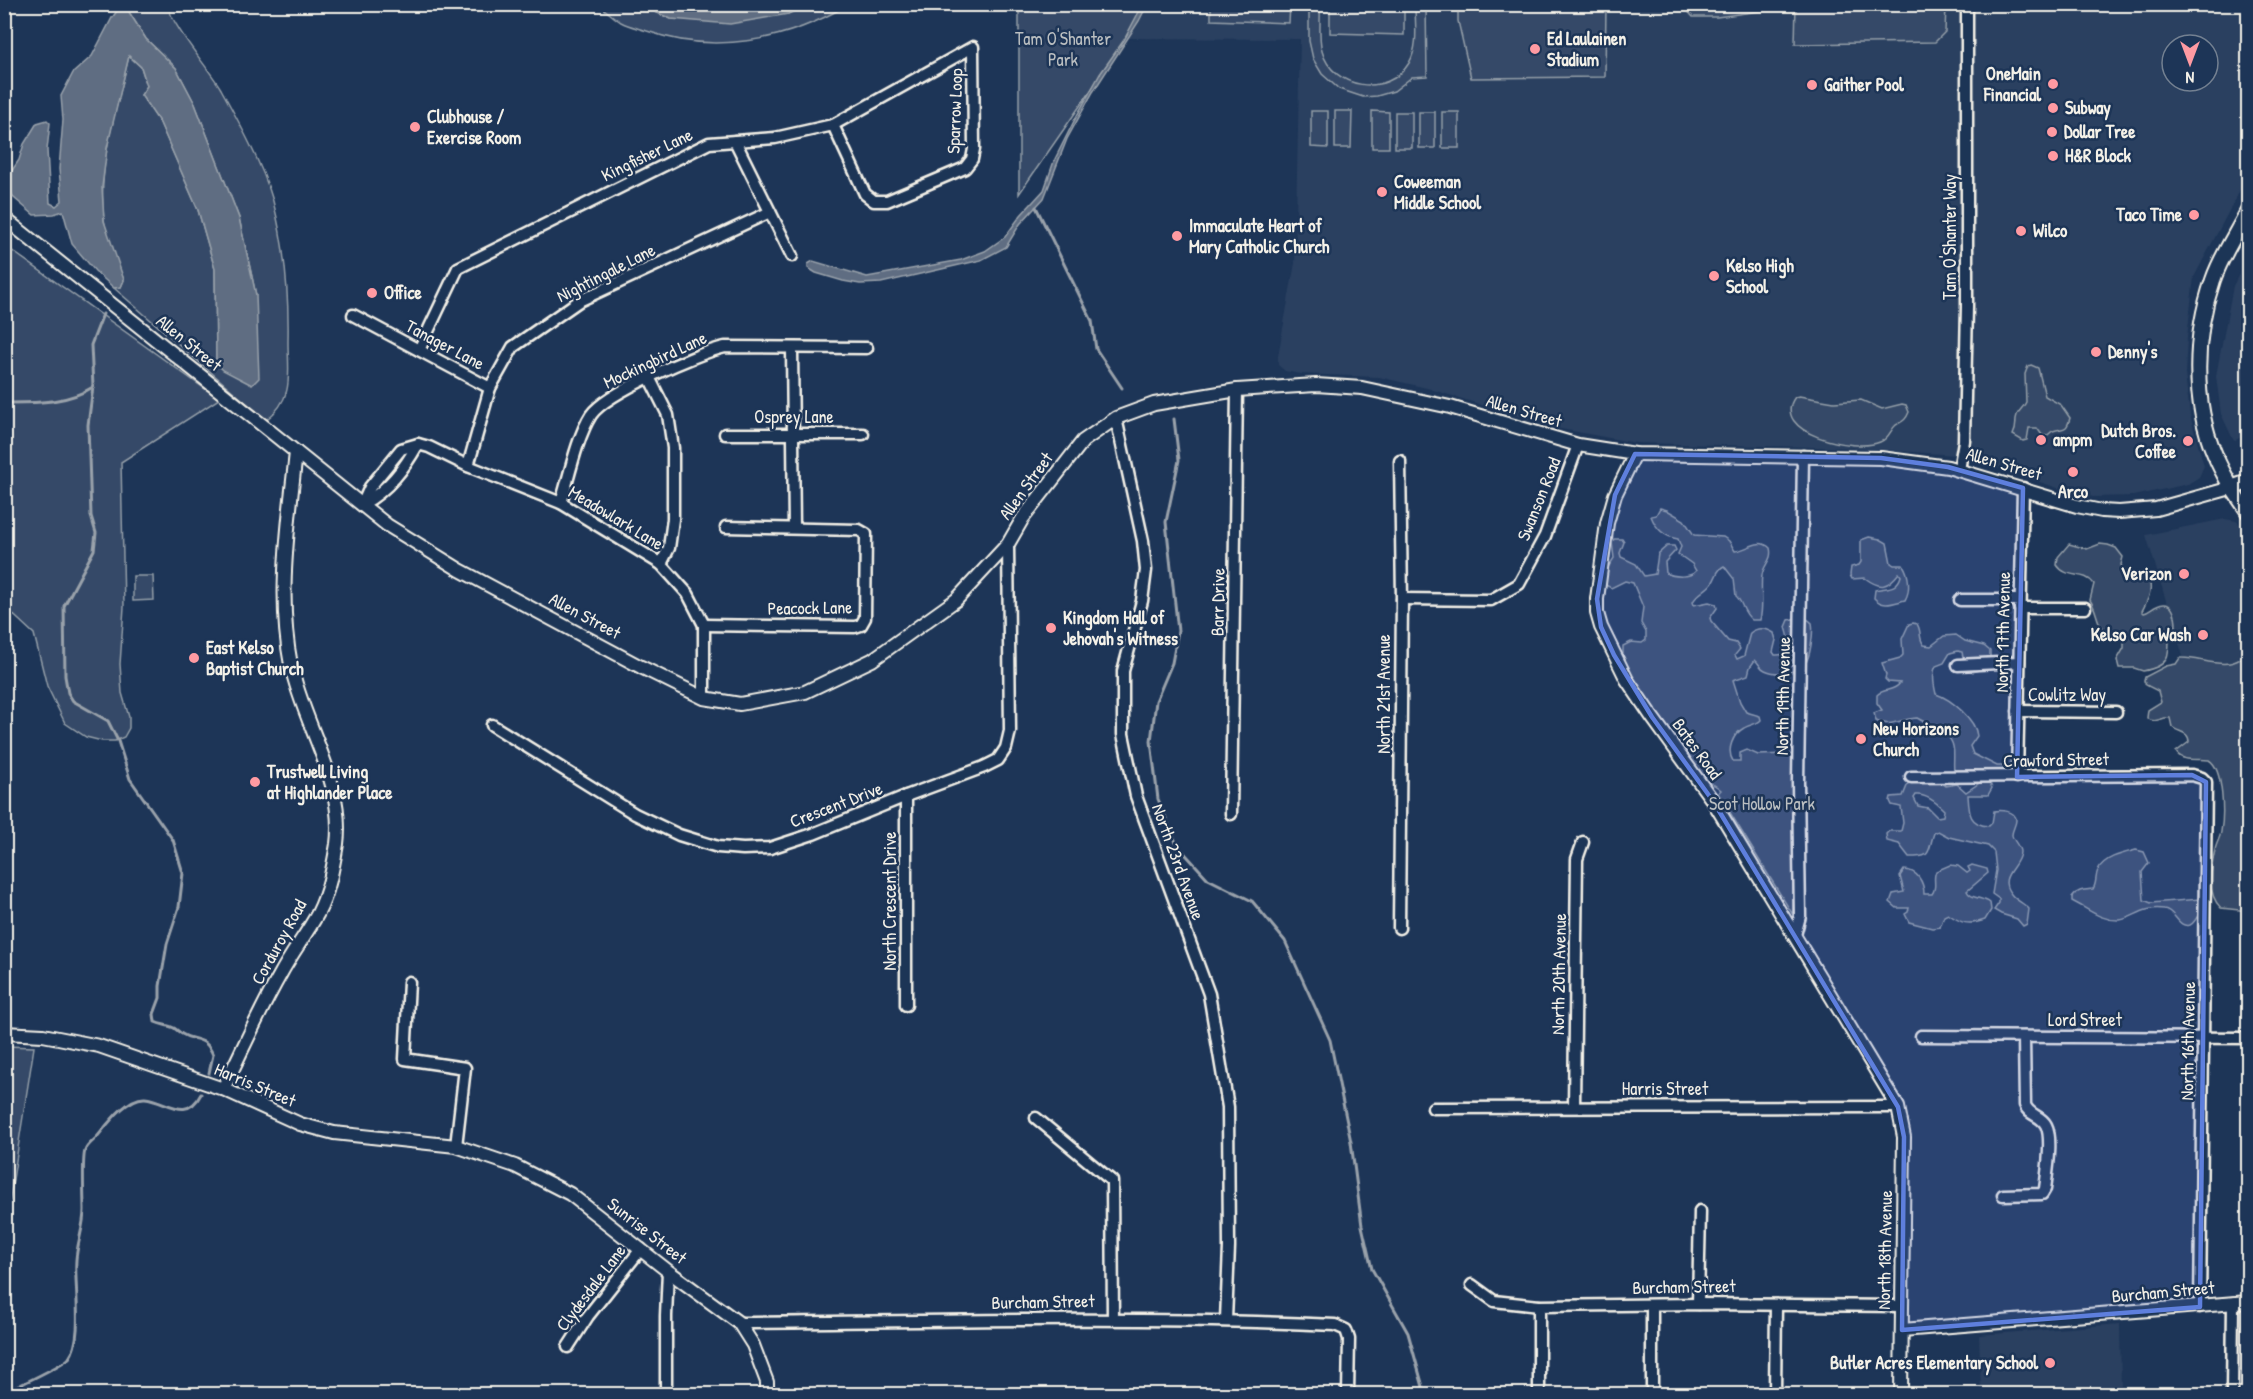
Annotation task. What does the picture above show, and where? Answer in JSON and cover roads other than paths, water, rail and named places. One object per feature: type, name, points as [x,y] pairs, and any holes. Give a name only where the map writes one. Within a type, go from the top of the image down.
[{"type":"main road","points":[[2231,488],[2208,433],[2198,360],[2201,327],[2214,278],[2248,211]]},
{"type":"main road","name":"Allen Street","points":[[2231,488],[2248,482]]},
{"type":"street","name":"Tam O'Shanter Way","points":[[1959,470],[1964,441],[1967,307],[1967,4]]},
{"type":"street","name":"Kingfisher Lane","points":[[419,350],[458,268],[709,143],[775,138],[833,125],[974,48]]},
{"type":"street","name":"Sparrow Loop","points":[[833,125],[865,194],[874,201],[887,201],[965,168],[972,159],[974,149],[974,48]]},
{"type":"street","points":[[735,141],[792,256]]},
{"type":"street","name":"Nightingale Lane","points":[[468,466],[490,388],[513,347],[579,301],[770,212]]},
{"type":"street","name":"Allen Street","points":[[4,218],[387,525],[460,570],[641,667],[704,698],[740,704],[805,692],[873,660],[956,600],[1008,544],[1023,518],[1083,441],[1116,418],[1154,404],[1237,390],[1316,385],[1362,388],[1450,407],[1578,445],[1635,454],[1881,458],[1948,466],[2077,506],[2119,512],[2156,509],[2231,488]]},
{"type":"street","name":"Tanager Lane","points":[[353,315],[490,388]]},
{"type":"street","name":"Mockingbird Lane","points":[[561,502],[584,428],[592,414],[602,402],[649,377],[706,351],[725,347],[867,348]]},
{"type":"street","points":[[792,349],[794,527]]},
{"type":"street","points":[[649,377],[668,415],[674,448],[673,519],[669,548],[661,564]]},
{"type":"street","name":"Barr Drive","points":[[1231,814],[1237,390]]},
{"type":"street","name":"North 23rd Avenue","points":[[1116,418],[1143,541],[1146,570],[1142,602],[1123,671],[1123,734],[1136,796],[1209,994],[1228,1107],[1229,1247],[1226,1320]]},
{"type":"street","name":"Osprey Lane","points":[[724,434],[863,434]]},
{"type":"street","name":"Meadowlark Lane","points":[[362,505],[382,493],[418,444],[561,502],[661,564],[688,594],[704,625],[704,698]]},
{"type":"street","name":"Swanson Road","points":[[1402,599],[1491,600],[1519,584],[1545,536],[1578,445]]},
{"type":"street","name":"Corduroy Road","points":[[223,1089],[280,975],[318,912],[331,876],[337,842],[334,791],[299,694],[287,641],[286,553],[296,452]]},
{"type":"street","name":"Bates Road","points":[[1635,454],[1615,495],[1607,523],[1597,599],[1597,613],[1601,627],[1627,680],[1713,801],[1898,1107]]},
{"type":"street","name":"North 19th Avenue","points":[[1795,935],[1800,916],[1798,782],[1803,456]]},
{"type":"street","name":"North 21st Avenue","points":[[1399,928],[1402,599],[1400,461]]},
{"type":"street","name":"North 17th Avenue","points":[[2017,777],[2023,488]]},
{"type":"street","points":[[2231,488],[2248,513]]},
{"type":"street","name":"Peacock Lane","points":[[704,625],[855,627],[861,625],[865,618],[866,534],[859,530],[726,527]]},
{"type":"street","name":"Crescent Drive","points":[[492,725],[635,814],[679,836],[718,846],[743,849],[770,848],[813,834],[998,760],[1006,748],[1010,731],[1008,544]]},
{"type":"street","points":[[1960,600],[2085,608]]},
{"type":"street","points":[[1958,665],[2019,662]]},
{"type":"street","name":"Cowlitz Way","points":[[2018,711],[2116,712]]},
{"type":"street","name":"Crawford Street","points":[[1911,777],[2192,775],[2202,778]]},
{"type":"street","name":"North 16th Avenue","points":[[2200,1307],[2207,789],[2202,778]]},
{"type":"street","name":"North Crescent Drive","points":[[906,796],[906,1005]]},
{"type":"street","name":"North 20th Avenue","points":[[1574,1107],[1577,859],[1583,842]]},
{"type":"street","points":[[410,982],[405,1059],[465,1068],[456,1146]]},
{"type":"street","name":"Harris Street","points":[[4,1033],[43,1035],[99,1046],[223,1089],[300,1124],[334,1133],[456,1146]]},
{"type":"street","name":"Lord Street","points":[[1921,1036],[2248,1038]]},
{"type":"street","points":[[2003,1195],[2036,1195],[2042,1194],[2045,1189],[2048,1135],[2046,1125],[2041,1119],[2029,1113],[2025,1105],[2024,1037]]},
{"type":"street","name":"Harris Street","points":[[1433,1108],[1898,1107]]},
{"type":"street","name":"North 18th Avenue","points":[[1898,1107],[1904,1137],[1901,1395]]},
{"type":"street","points":[[1036,1118],[1112,1181],[1113,1319]]},
{"type":"street","name":"Sunrise Street","points":[[456,1146],[515,1166],[570,1194],[739,1323],[753,1345],[767,1382],[767,1395]]},
{"type":"street","points":[[1698,1304],[1700,1211]]},
{"type":"street","name":"Clydesdale Lane","points":[[568,1347],[588,1316],[641,1249]]},
{"type":"street","points":[[666,1395],[666,1316],[669,1271]]},
{"type":"street","name":"Burcham Street","points":[[1472,1285],[1494,1301],[1539,1306],[1698,1304],[1902,1306]]},
{"type":"street","name":"Burcham Street","points":[[1902,1330],[2248,1302]]},
{"type":"street","points":[[2232,1395],[2233,1303]]},
{"type":"street","points":[[1775,1395],[1776,1305]]},
{"type":"street","points":[[1539,1306],[1539,1395]]},
{"type":"street","points":[[1652,1306],[1652,1395]]},
{"type":"street","name":"Burcham Street","points":[[739,1323],[1113,1319],[1226,1320],[1335,1325],[1346,1330],[1349,1339],[1348,1395]]},
{"type":"waterway","points":[[1036,207],[1092,321],[1096,349],[1122,388]]},
{"type":"waterway","points":[[103,314],[91,345],[93,387],[88,425],[91,516],[96,533],[94,550],[64,606],[65,676],[68,693],[73,701],[108,721],[118,741],[130,779],[173,840],[183,873],[179,907],[167,944],[160,998],[154,1014],[155,1022],[172,1027],[182,1034],[207,1044],[213,1055],[209,1073]]},
{"type":"waterway","points":[[4,403],[61,400],[93,387]]},
{"type":"waterway","points":[[1174,419],[1179,460],[1166,522],[1178,631],[1172,663],[1156,701],[1151,741],[1158,799],[1177,845],[1208,879],[1252,901],[1285,941],[1330,1040],[1351,1142],[1362,1226],[1372,1269],[1408,1333],[1425,1394]]},
{"type":"waterway","points":[[4,1393],[65,1361],[74,1349],[77,1325],[76,1260],[84,1216],[84,1155],[87,1147],[131,1102],[145,1098],[182,1109],[195,1103],[201,1094]]},
{"type":"place","name":"Ed Laulainen Stadium","points":[[1535,49]]},
{"type":"place","name":"OneMain Financial","points":[[2053,84]]},
{"type":"place","name":"Gaither Pool","points":[[1812,85]]},
{"type":"place","name":"Subway","points":[[2053,108]]},
{"type":"place","name":"Clubhouse / Exercise Room","points":[[415,127]]},
{"type":"place","name":"Dollar Tree","points":[[2052,132]]},
{"type":"place","name":"H&R Block","points":[[2053,156]]},
{"type":"place","name":"Coweeman Middle School","points":[[1382,192]]},
{"type":"place","name":"Taco Time","points":[[2194,215]]},
{"type":"place","name":"Wilco","points":[[2021,231]]},
{"type":"place","name":"Immaculate Heart of Mary Catholic Church","points":[[1177,236]]},
{"type":"place","name":"Kelso High School","points":[[1714,276]]},
{"type":"place","name":"Office","points":[[372,293]]},
{"type":"place","name":"Denny's","points":[[2096,352]]},
{"type":"place","name":"ampm","points":[[2041,440]]},
{"type":"place","name":"Dutch Bros. Coffee","points":[[2188,441]]},
{"type":"place","name":"Arco","points":[[2073,472]]},
{"type":"place","name":"Verizon","points":[[2184,574]]},
{"type":"place","name":"Kingdom Hall of Jehovah's Witness","points":[[1051,628]]},
{"type":"place","name":"Kelso Car Wash","points":[[2203,635]]},
{"type":"place","name":"East Kelso Baptist Church","points":[[194,658]]},
{"type":"place","name":"New Horizons Church","points":[[1861,739]]},
{"type":"place","name":"Trustwell Living at Highlander Place","points":[[255,782]]},
{"type":"place","name":"Butler Acres Elementary School","points":[[2050,1363]]},
{"type":"park label","name":"Tam O'Shanter Park","points":[[1063,49]]},
{"type":"park label","name":"Scot Hollow Park","points":[[1762,804]]}]
